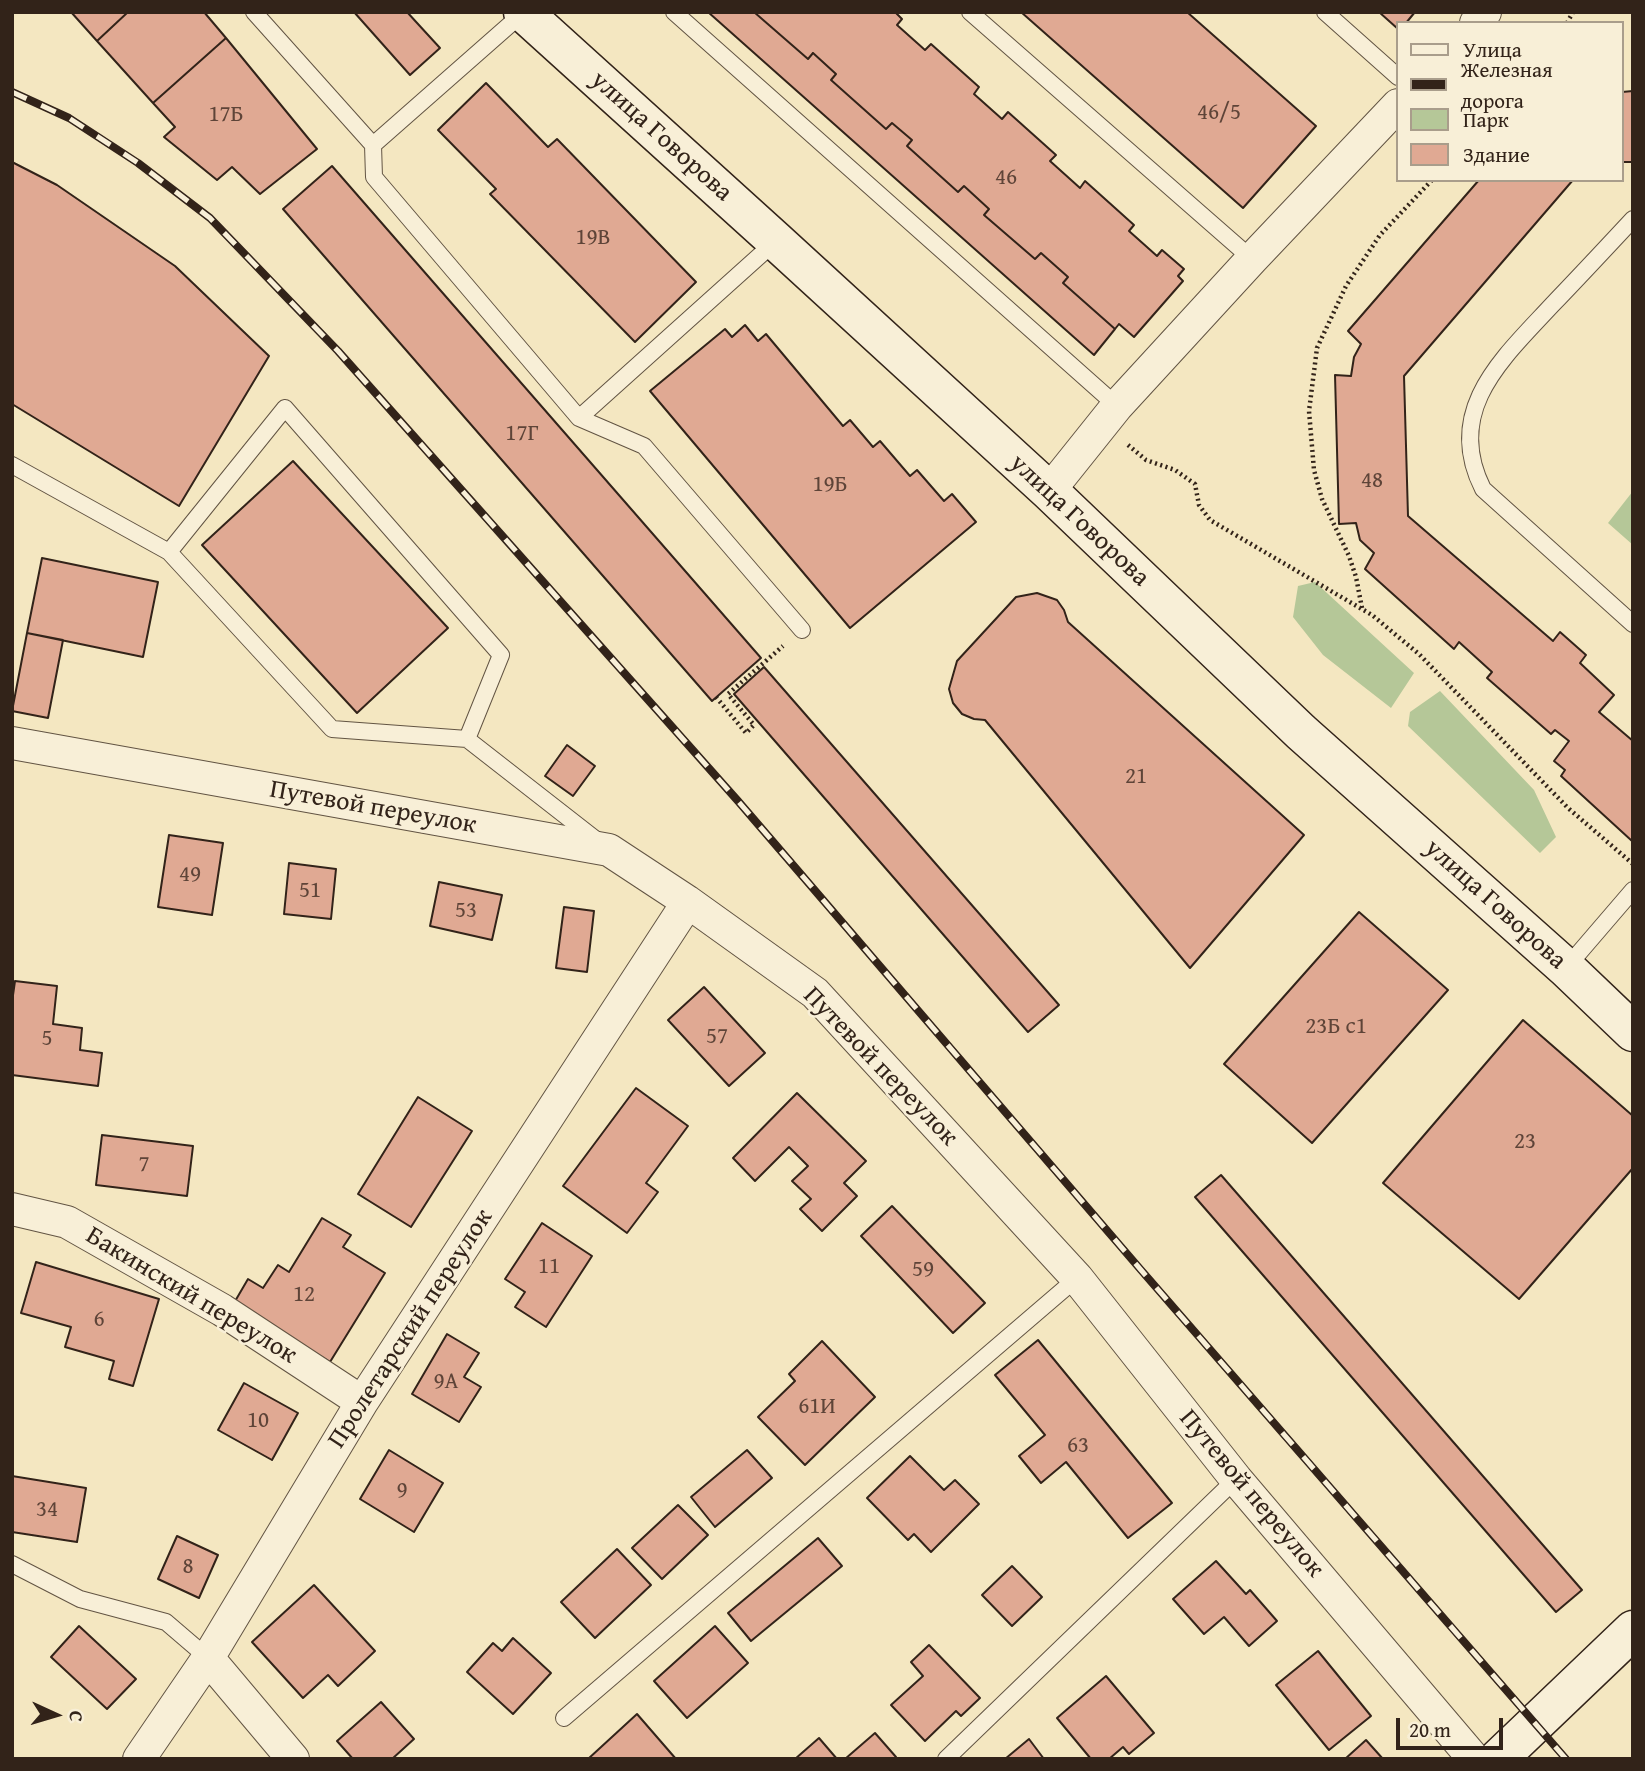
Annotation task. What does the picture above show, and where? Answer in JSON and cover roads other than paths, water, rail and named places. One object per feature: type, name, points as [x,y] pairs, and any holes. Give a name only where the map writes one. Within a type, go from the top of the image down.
[{"type":"street","name":"улица Говорова","points":[[523,12],[1049,491],[1301,732],[1566,968],[1633,1032]]},
{"type":"street","points":[[1049,491],[1110,415],[1252,259],[1396,107]]},
{"type":"street","name":"Путевой переулок","points":[[12,743],[609,850],[688,902],[815,993],[1077,1278],[1237,1479],[1474,1759]]},
{"type":"street","name":"Пролетарский переулок","points":[[139,1759],[208,1658],[362,1402],[688,902]]},
{"type":"street","name":"Бакинский переулок","points":[[12,1209],[67,1222],[222,1310],[362,1402]]},
{"type":"street","points":[[1498,1759],[1633,1630]]},
{"type":"street","points":[[208,1658],[293,1759]]},
{"type":"lane","points":[[254,12],[373,145],[374,177],[579,418],[644,446],[802,630]]},
{"type":"lane","points":[[373,145],[523,12]]},
{"type":"lane","points":[[674,12],[1110,415]]},
{"type":"lane","points":[[970,12],[1252,259]]},
{"type":"lane","points":[[1325,12],[1396,75]]},
{"type":"lane","points":[[1633,219],[1495,366],[1479,397],[1471,425],[1471,449],[1474,471],[1483,489],[1633,624]]},
{"type":"lane","points":[[579,418],[776,241]]},
{"type":"lane","points":[[169,552],[285,408],[501,654],[467,739]]},
{"type":"lane","points":[[12,465],[169,552],[332,729],[467,739],[609,850]]},
{"type":"lane","points":[[1566,968],[1633,890]]},
{"type":"lane","points":[[564,1718],[1077,1278]]},
{"type":"lane","points":[[946,1759],[1237,1479]]},
{"type":"lane","points":[[12,1564],[80,1599],[166,1622],[208,1658]]},
{"type":"railway","points":[[12,92],[69,118],[138,163],[210,218],[338,351],[738,801],[1566,1759]]}]
